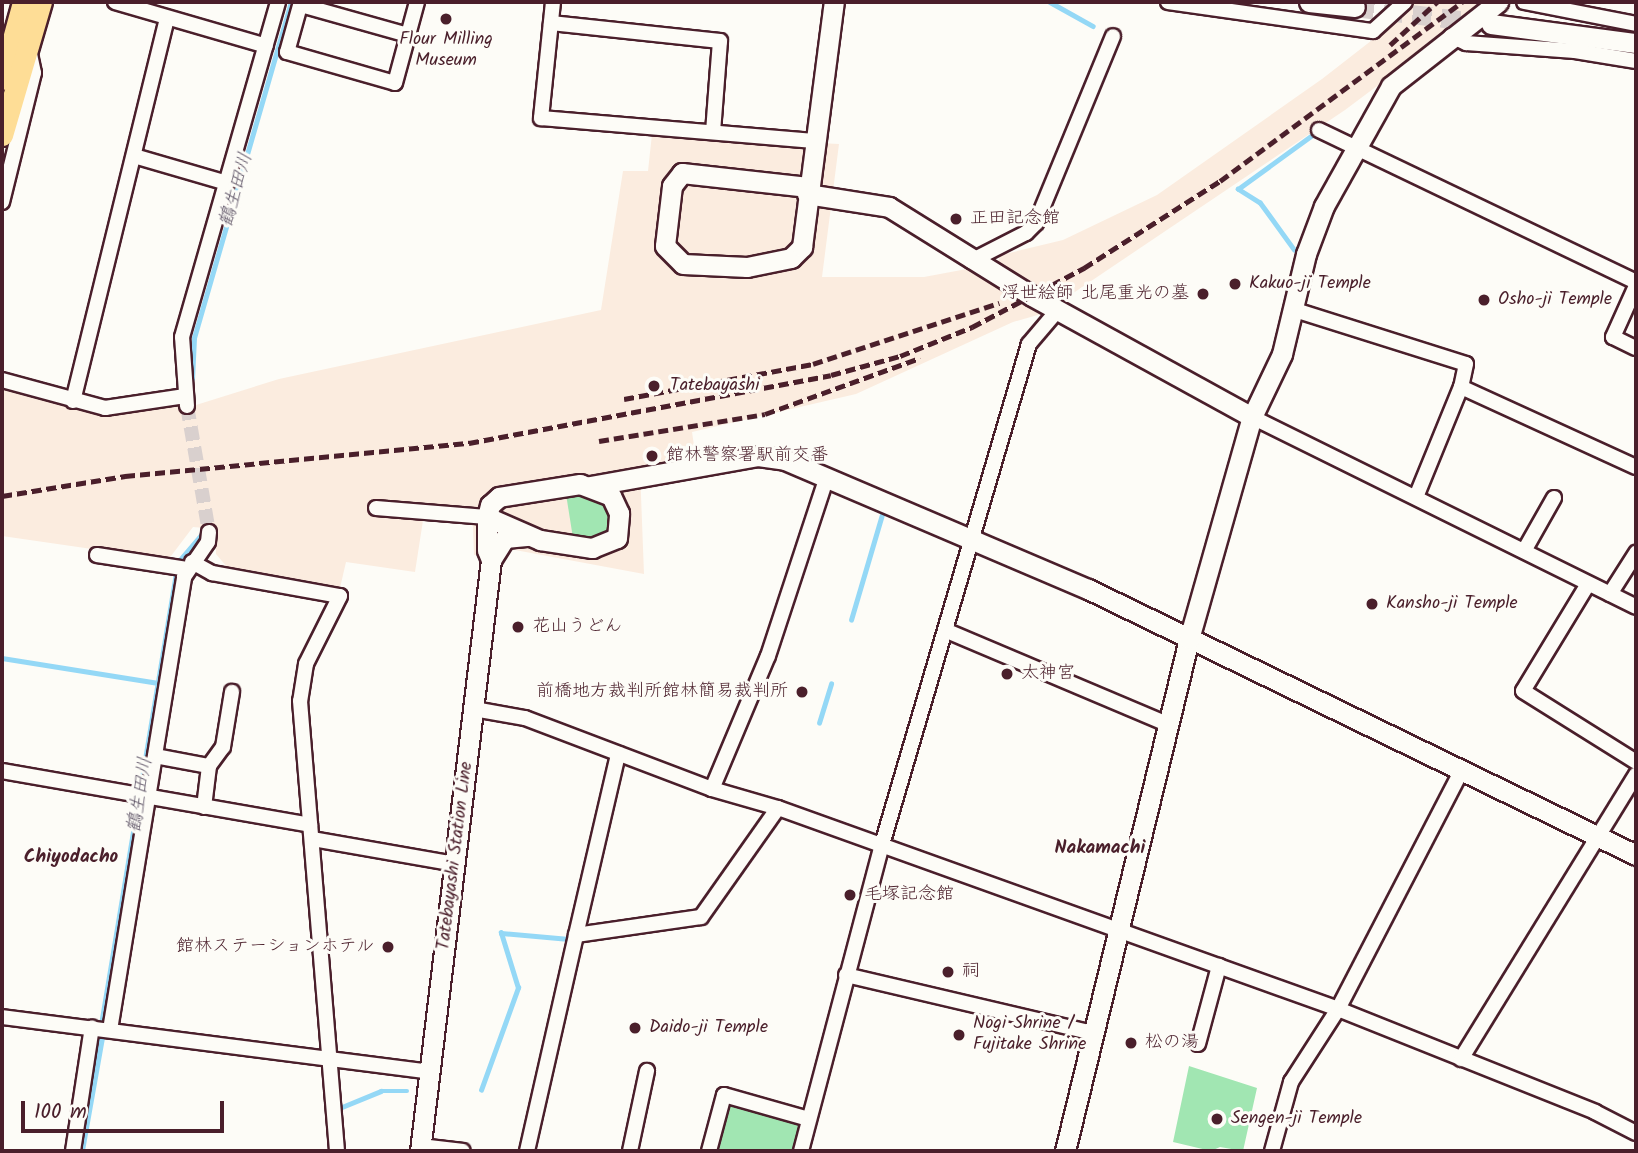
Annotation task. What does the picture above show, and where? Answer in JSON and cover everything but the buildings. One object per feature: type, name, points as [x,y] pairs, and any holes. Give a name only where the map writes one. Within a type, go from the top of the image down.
[{"type":"main road","points":[[2,135],[14,45],[23,2]]},
{"type":"main road","points":[[2,79],[14,45],[40,2]]},
{"type":"street","points":[[115,2],[266,46]]},
{"type":"street","points":[[2,380],[105,408],[186,401],[182,337],[278,2]]},
{"type":"street","points":[[408,35],[301,3],[287,52],[395,83],[417,2]]},
{"type":"street","points":[[553,2],[541,118],[814,141]]},
{"type":"street","points":[[834,2],[807,190],[802,247],[791,258],[747,267],[683,264],[665,246],[672,186],[682,173],[807,190],[888,207],[971,261],[1057,311],[1252,417],[1636,607]]},
{"type":"street","points":[[1168,2],[1373,31],[1405,2]]},
{"type":"street","points":[[1309,2],[1355,8]]},
{"type":"street","points":[[1065,1151],[1189,639],[1252,417],[1282,354],[1295,310],[1306,254],[1324,206],[1391,86],[1451,36],[1498,2]]},
{"type":"street","points":[[1524,2],[1636,24]]},
{"type":"street","points":[[73,401],[167,18]]},
{"type":"street","points":[[551,23],[720,41],[713,132]]},
{"type":"street","points":[[1491,24],[1636,43]]},
{"type":"street","points":[[971,261],[1026,233],[1036,223],[1113,36]]},
{"type":"street","points":[[1451,36],[1466,43],[1576,51],[1636,61]]},
{"type":"street","points":[[2,202],[34,73],[14,45]]},
{"type":"street","points":[[1320,130],[1636,284],[1613,337],[1636,348]]},
{"type":"street","points":[[134,156],[227,183]]},
{"type":"street","points":[[1295,310],[1466,364],[1461,387],[1416,497]]},
{"type":"street","points":[[801,1151],[880,848],[947,631],[971,538],[1029,344],[1057,311]]},
{"type":"street","points":[[1461,387],[1636,467]]},
{"type":"street","points":[[487,517],[490,505],[499,497],[567,484],[590,486],[758,456],[785,460],[971,538],[1189,639],[1636,855]]},
{"type":"street","points":[[376,508],[487,517],[528,536],[572,547],[606,545],[619,533],[616,503],[631,484],[651,474]]},
{"type":"street","points":[[712,789],[768,656],[827,477]]},
{"type":"street","points":[[590,486],[616,503]]},
{"type":"street","points":[[1524,551],[1554,498]]},
{"type":"street","name":"Tatebayashi Station Line","points":[[421,1149],[491,560],[486,550],[487,517]]},
{"type":"street","points":[[73,1151],[101,1029],[144,794],[155,756],[184,567],[208,542],[209,532]]},
{"type":"street","points":[[491,560],[505,538],[528,536]]},
{"type":"street","points":[[1610,594],[1636,553]]},
{"type":"street","points":[[97,555],[184,567],[340,596],[306,664],[300,701],[337,1151]]},
{"type":"street","points":[[1588,584],[1524,691],[1636,762]]},
{"type":"street","points":[[947,631],[1167,724]]},
{"type":"street","points":[[204,807],[209,766],[223,747],[232,692]]},
{"type":"street","points":[[474,709],[525,718],[712,789],[778,808],[880,848],[1338,1009],[1636,1133]]},
{"type":"street","points":[[527,1151],[618,754]]},
{"type":"street","points":[[155,756],[209,766]]},
{"type":"street","points":[[1272,1151],[1291,1082],[1338,1009],[1462,770]]},
{"type":"street","points":[[2,771],[144,794],[455,864]]},
{"type":"street","points":[[1461,1059],[1636,775]]},
{"type":"street","points":[[576,935],[701,917],[778,808]]},
{"type":"street","points":[[1198,1045],[1219,966]]},
{"type":"street","points":[[846,975],[1094,1033]]},
{"type":"street","points":[[2,1017],[429,1072]]},
{"type":"street","points":[[629,1151],[648,1071]]},
{"type":"street","points":[[709,1151],[724,1095],[810,1119]]},
{"type":"street","points":[[421,1149],[463,1151]]},
{"type":"shaded area","points":[[1410,2],[1489,2],[1345,110],[1060,302],[996,265],[1001,255],[1063,240],[1157,195],[1322,79],[1376,37]]},
{"type":"shaded area","points":[[652,134],[839,144],[822,277],[924,277],[972,268],[1041,314],[1013,322],[856,394],[692,432],[696,459],[640,469],[644,574],[515,550],[474,555],[473,526],[453,517],[424,514],[415,572],[346,562],[340,588],[232,573],[216,554],[216,529],[193,527],[168,560],[2,536],[2,385],[95,412],[177,401],[180,410],[279,379],[601,310],[623,171],[648,171]]},
{"type":"green space","points":[[589,492],[603,497],[610,513],[607,533],[599,540],[573,538],[566,494]]},
{"type":"green space","name":"Sengen-ji Temple","points":[[1189,1066],[1257,1088],[1243,1151],[1220,1147],[1211,1151],[1173,1142]]},
{"type":"green space","points":[[726,1100],[801,1120],[793,1151],[713,1151]]},
{"type":"water","points":[[202,531],[205,539],[190,559],[85,1151],[78,1151],[174,573],[179,558]]},
{"type":"waterway","name":"鶴生田川","points":[[192,379],[194,338],[291,2]]},
{"type":"waterway","points":[[1050,2],[1093,26]]},
{"type":"waterway","points":[[1294,250],[1260,203],[1238,189],[1311,136]]},
{"type":"waterway","points":[[851,620],[882,515]]},
{"type":"waterway","points":[[2,658],[158,683]]},
{"type":"waterway","points":[[819,723],[831,684]]},
{"type":"waterway","points":[[481,1090],[518,988],[501,933],[569,939]]},
{"type":"waterway","points":[[342,1107],[381,1091],[407,1091]]},
{"type":"tunnel","points":[[1355,7],[1486,23]]},
{"type":"tunnel","points":[[187,406],[209,532]]},
{"type":"railway","points":[[1390,45],[1437,2]]},
{"type":"railway","points":[[2,496],[125,476],[469,443],[831,375],[900,356],[972,327],[1084,268],[1220,181],[1462,2]]},
{"type":"railway","points":[[624,399],[813,364],[999,303]]},
{"type":"railway","points":[[599,441],[765,414],[920,358]]},
{"type":"place","name":"Flour Milling Museum","points":[[446,19]]},
{"type":"place","name":"正田記念館","points":[[956,219]]},
{"type":"place","name":"Kakuo-ji Temple","points":[[1235,284]]},
{"type":"place","name":"浮世絵師 北尾重光の墓","points":[[1203,294]]},
{"type":"place","name":"Osho-ji Temple","points":[[1484,300]]},
{"type":"place","name":"Tatebayashi","points":[[654,386]]},
{"type":"place","name":"館林警察署駅前交番","points":[[652,456]]},
{"type":"place","name":"Kansho-ji Temple","points":[[1372,604]]},
{"type":"place","name":"花山うどん","points":[[518,627]]},
{"type":"place","name":"太神宮","points":[[1007,674]]},
{"type":"place","name":"前橋地方裁判所館林簡易裁判所","points":[[802,692]]},
{"type":"place","name":"毛塚記念館","points":[[850,895]]},
{"type":"place","name":"館林ステーションホテル","points":[[388,947]]},
{"type":"place","name":"祠","points":[[948,972]]},
{"type":"place","name":"Daido-ji Temple","points":[[635,1028]]},
{"type":"place","name":"Nogi Shrine / Fujitake Shrine","points":[[959,1035]]},
{"type":"place","name":"松の湯","points":[[1131,1043]]},
{"type":"place","name":"Sengen-ji Temple","points":[[1217,1119]]},
{"type":"district","name":"Nakamachi","points":[[1100,849]]},
{"type":"district","name":"Chiyodacho","points":[[71,858]]}]
